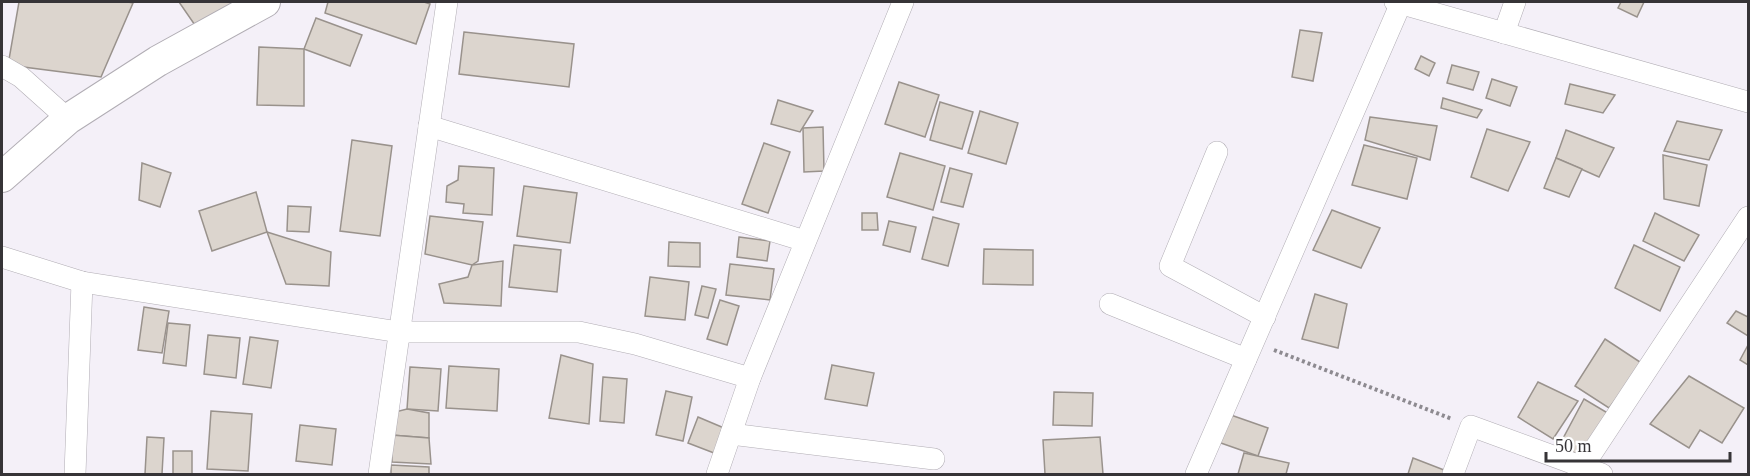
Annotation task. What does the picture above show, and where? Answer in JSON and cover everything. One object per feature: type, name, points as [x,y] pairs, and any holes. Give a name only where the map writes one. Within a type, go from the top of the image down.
[{"type":"main road","points":[[2,177],[68,119],[158,61],[265,2]]},
{"type":"street","points":[[379,474],[447,2]]},
{"type":"street","points":[[717,474],[750,378],[903,2]]},
{"type":"street","points":[[1196,474],[1398,2],[1749,102]]},
{"type":"street","points":[[1504,33],[1515,2]]},
{"type":"street","points":[[2,66],[21,77],[68,119]]},
{"type":"street","points":[[429,126],[805,241]]},
{"type":"street","points":[[1217,152],[1170,266],[1264,317]]},
{"type":"street","points":[[1454,474],[1471,426],[1588,472],[1749,218]]},
{"type":"street","points":[[2,257],[82,282],[399,332],[579,332],[635,344],[750,378]]},
{"type":"street","points":[[75,474],[82,282]]},
{"type":"street","points":[[1110,304],[1250,350]]},
{"type":"street","points":[[731,434],[934,459]]},
{"type":"path","points":[[1250,350],[1471,426]]},
{"type":"building","points":[[19,2],[133,3],[101,77],[8,65]]},
{"type":"building","points":[[179,2],[245,2],[199,31]]},
{"type":"building","points":[[328,2],[424,2],[430,4],[416,44],[325,13]]},
{"type":"building","points":[[1621,2],[1644,2],[1637,17],[1618,8]]},
{"type":"building","points":[[316,18],[362,35],[350,66],[304,49]]},
{"type":"building","points":[[1300,30],[1322,33],[1313,81],[1292,77]]},
{"type":"building","points":[[464,32],[574,44],[569,87],[459,74]]},
{"type":"building","points":[[259,47],[304,49],[304,106],[257,105]]},
{"type":"building","points":[[1421,56],[1435,63],[1429,76],[1415,69]]},
{"type":"building","points":[[1452,65],[1479,72],[1473,90],[1447,83]]},
{"type":"building","points":[[1492,79],[1517,87],[1510,106],[1486,98]]},
{"type":"building","points":[[899,82],[939,95],[925,137],[885,124]]},
{"type":"building","points":[[1570,84],[1615,95],[1603,113],[1565,104]]},
{"type":"building","points":[[1443,98],[1482,110],[1477,118],[1441,108]]},
{"type":"building","points":[[778,100],[813,111],[800,132],[771,124]]},
{"type":"building","points":[[940,102],[973,112],[962,149],[930,140]]},
{"type":"building","points":[[980,111],[1018,123],[1006,164],[968,153]]},
{"type":"building","points":[[1370,117],[1437,126],[1430,160],[1365,140]]},
{"type":"building","points":[[1677,121],[1722,130],[1709,160],[1664,151]]},
{"type":"building","points":[[823,127],[824,171],[804,172],[803,128]]},
{"type":"building","points":[[1487,129],[1530,142],[1508,191],[1471,177]]},
{"type":"building","points":[[1566,130],[1614,148],[1599,177],[1556,158]]},
{"type":"building","points":[[352,140],[392,146],[380,236],[340,231]]},
{"type":"building","points":[[764,143],[790,152],[768,213],[742,204]]},
{"type":"building","points":[[1364,145],[1417,158],[1407,199],[1352,185]]},
{"type":"building","points":[[900,153],[945,166],[933,210],[887,197]]},
{"type":"building","points":[[1663,155],[1707,165],[1699,206],[1664,199]]},
{"type":"building","points":[[1556,158],[1582,169],[1569,197],[1544,188]]},
{"type":"building","points":[[142,163],[171,173],[160,207],[139,200]]},
{"type":"building","points":[[459,166],[494,168],[492,215],[463,213],[464,204],[446,202],[447,186],[458,180]]},
{"type":"building","points":[[950,168],[972,174],[963,207],[941,202]]},
{"type":"building","points":[[524,186],[577,193],[570,243],[517,236]]},
{"type":"building","points":[[256,192],[267,232],[212,251],[199,211]]},
{"type":"building","points":[[288,206],[311,207],[309,232],[287,231]]},
{"type":"building","points":[[1332,210],[1380,228],[1361,268],[1313,250]]},
{"type":"building","points":[[862,213],[877,213],[878,230],[862,230]]},
{"type":"building","points":[[1655,213],[1699,235],[1684,261],[1643,241]]},
{"type":"building","points":[[430,216],[483,222],[478,261],[472,265],[425,254]]},
{"type":"building","points":[[933,217],[959,224],[948,266],[922,259]]},
{"type":"building","points":[[889,221],[916,227],[910,252],[883,245]]},
{"type":"building","points":[[267,232],[331,252],[329,286],[286,284]]},
{"type":"building","points":[[739,237],[770,241],[767,261],[737,257]]},
{"type":"building","points":[[669,242],[700,243],[700,267],[668,266]]},
{"type":"building","points":[[514,245],[561,250],[557,292],[509,287]]},
{"type":"building","points":[[1634,245],[1680,267],[1660,311],[1615,288]]},
{"type":"building","points":[[984,249],[1033,250],[1033,285],[983,284]]},
{"type":"building","points":[[503,261],[501,306],[444,303],[439,284],[468,277],[472,265]]},
{"type":"building","points":[[730,264],[774,269],[770,300],[726,295]]},
{"type":"building","points":[[650,277],[689,282],[685,320],[645,316]]},
{"type":"building","points":[[702,286],[716,289],[708,318],[695,315]]},
{"type":"building","points":[[1315,294],[1347,304],[1338,348],[1302,339]]},
{"type":"building","points":[[720,300],[739,306],[727,345],[707,339]]},
{"type":"building","points":[[144,307],[169,311],[162,353],[138,350]]},
{"type":"building","points":[[1736,311],[1748,317],[1748,336],[1727,323]]},
{"type":"building","points":[[168,323],[190,325],[186,366],[163,363]]},
{"type":"building","points":[[208,335],[240,338],[236,378],[204,374]]},
{"type":"building","points":[[250,337],[278,341],[271,388],[243,384]]},
{"type":"building","points":[[1605,339],[1643,364],[1609,408],[1575,386]]},
{"type":"building","points":[[1748,345],[1748,365],[1740,360]]},
{"type":"building","points":[[561,355],[593,364],[589,424],[549,418]]},
{"type":"building","points":[[832,365],[874,373],[867,406],[825,399]]},
{"type":"building","points":[[449,366],[499,369],[497,411],[446,408]]},
{"type":"building","points":[[410,367],[441,369],[438,411],[407,409]]},
{"type":"building","points":[[1689,376],[1744,408],[1722,443],[1700,430],[1689,448],[1650,424]]},
{"type":"building","points":[[603,377],[627,379],[624,423],[600,421]]},
{"type":"building","points":[[1538,382],[1578,401],[1553,439],[1518,417]]},
{"type":"building","points":[[666,391],[692,397],[683,441],[656,435]]},
{"type":"building","points":[[1054,392],[1093,393],[1092,426],[1053,425]]},
{"type":"building","points":[[1584,399],[1611,415],[1584,457],[1559,446]]},
{"type":"building","points":[[407,409],[429,413],[429,438],[391,435],[395,412]]},
{"type":"building","points":[[211,411],[252,414],[248,471],[207,469]]},
{"type":"building","points":[[1228,414],[1268,428],[1258,456],[1218,442]]},
{"type":"building","points":[[698,417],[724,428],[714,453],[688,443]]},
{"type":"building","points":[[300,425],[336,429],[332,465],[296,461]]},
{"type":"building","points":[[391,435],[429,438],[431,464],[392,462]]},
{"type":"building","points":[[147,437],[164,438],[162,474],[145,474]]},
{"type":"building","points":[[1100,437],[1103,474],[1045,474],[1043,440]]},
{"type":"building","points":[[173,451],[192,451],[192,474],[173,474]]},
{"type":"building","points":[[1244,453],[1289,463],[1286,474],[1238,474]]},
{"type":"building","points":[[1413,458],[1444,470],[1443,474],[1408,474]]},
{"type":"building","points":[[391,465],[429,467],[429,474],[391,474]]}]
